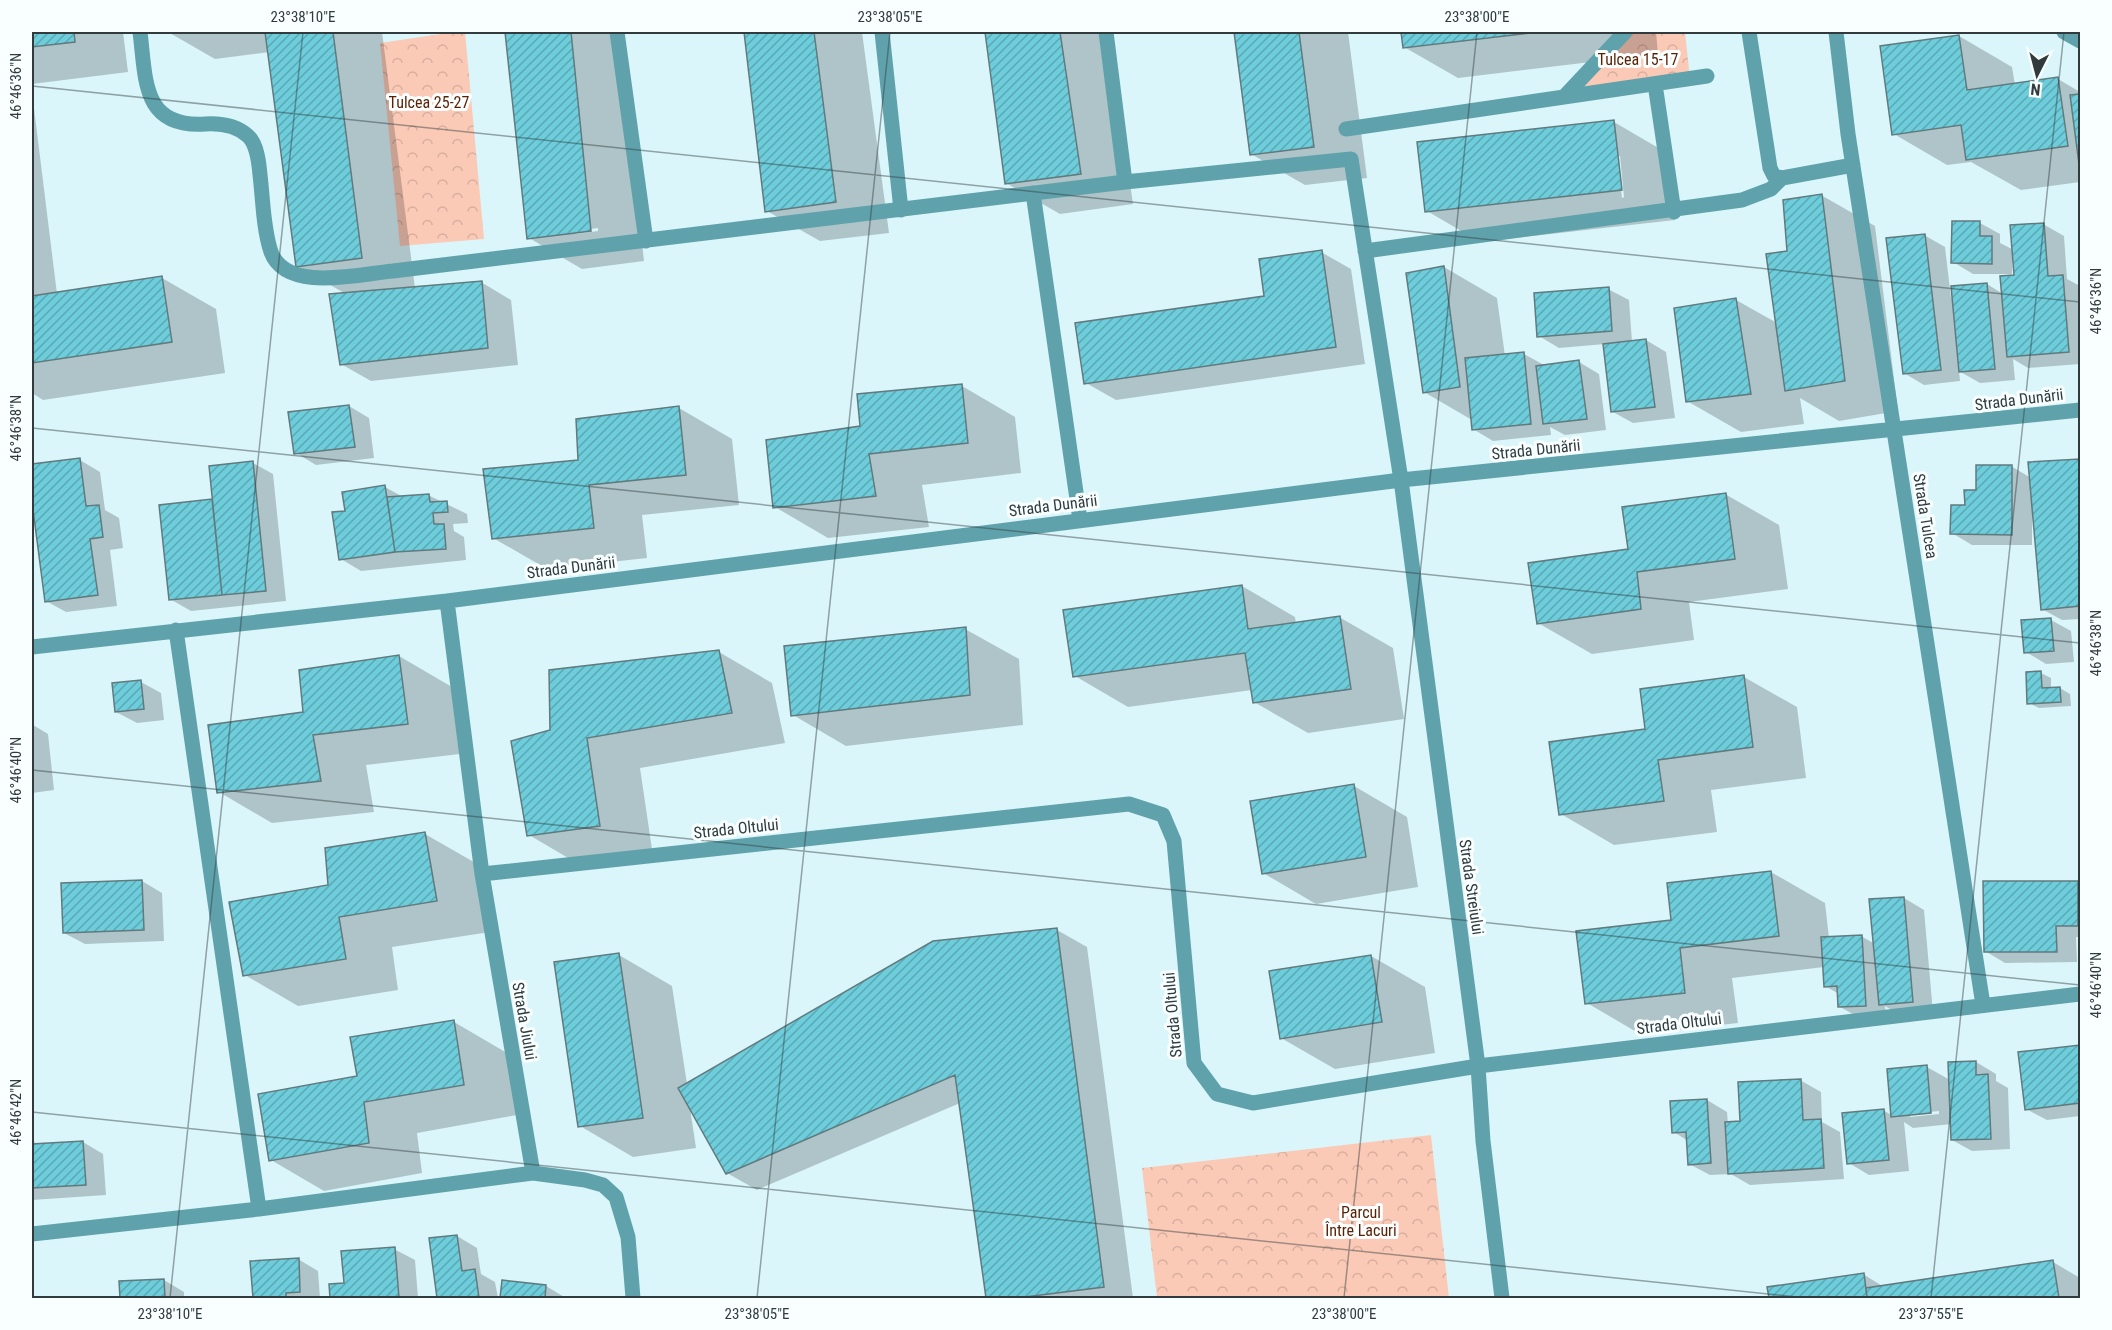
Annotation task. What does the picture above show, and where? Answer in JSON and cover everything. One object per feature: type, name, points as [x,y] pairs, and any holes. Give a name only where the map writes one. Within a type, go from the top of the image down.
[{"type":"street","points":[[140,32],[147,81],[152,99],[161,112],[172,122],[185,125],[219,123],[237,128],[250,138],[260,170],[271,252],[279,267],[301,277],[326,277],[646,242],[1125,182],[1106,32]]},
{"type":"street","points":[[617,32],[646,242]]},
{"type":"street","points":[[882,32],[901,210]]},
{"type":"street","points":[[1564,97],[1625,32]]},
{"type":"street","points":[[1749,32],[1770,168],[1774,176],[1782,178],[1853,165]]},
{"type":"street","name":"Strada Tulcea","points":[[1836,32],[1853,165],[1983,1005]]},
{"type":"street","points":[[2064,32],[2080,41]]},
{"type":"street","points":[[1346,129],[1707,76]]},
{"type":"street","points":[[1655,84],[1674,212]]},
{"type":"street","name":"Strada Streiului","points":[[1125,182],[1351,159],[1401,480],[1478,1066],[1483,1141],[1502,1299]]},
{"type":"street","points":[[1365,250],[1674,212],[1742,200],[1771,189],[1782,178]]},
{"type":"street","points":[[1033,193],[1080,520]]},
{"type":"street","name":"Strada Dunării","points":[[32,646],[447,601],[1401,480],[1894,431],[2080,410]]},
{"type":"street","name":"Strada Jiului","points":[[447,601],[482,874],[533,1173]]},
{"type":"street","points":[[176,630],[259,1209]]},
{"type":"street","name":"Strada Oltului","points":[[482,874],[1128,804],[1163,815],[1174,841],[1194,1063],[1217,1094],[1253,1103],[1478,1066],[2080,994]]},
{"type":"street","points":[[32,1234],[259,1209],[533,1173],[585,1180],[603,1185],[616,1197],[628,1237],[633,1299]]},
{"type":"green space","name":"Tulcea 25-27","points":[[465,32],[484,239],[400,246],[380,43]]},
{"type":"green space","name":"Tulcea 15-17","points":[[1625,32],[1685,32],[1690,79],[1564,97]]},
{"type":"green space","name":"Parcul Între Lacuri","points":[[1431,1135],[1449,1298],[1157,1298],[1142,1168]]},
{"type":"building","points":[[32,32],[74,32],[75,42],[32,47]]},
{"type":"building","points":[[265,32],[333,32],[362,258],[296,267]]},
{"type":"building","points":[[505,32],[571,32],[591,231],[527,239]]},
{"type":"building","points":[[744,32],[814,32],[836,202],[765,212]]},
{"type":"building","points":[[985,32],[1060,32],[1081,174],[1005,184]]},
{"type":"building","points":[[1234,32],[1299,32],[1314,147],[1250,155]]},
{"type":"building","points":[[1401,32],[1538,32],[1403,48]]},
{"type":"building","points":[[1959,35],[1967,90],[2058,77],[2068,146],[1966,160],[1961,125],[1892,135],[1880,46]]},
{"type":"building","points":[[2080,94],[2080,164],[2079,164],[2070,95]]},
{"type":"building","points":[[1614,120],[1622,190],[1425,212],[1417,142]]},
{"type":"building","points":[[1822,194],[1845,381],[1785,391],[1766,254],[1787,251],[1783,200]]},
{"type":"building","points":[[1952,221],[1980,221],[1980,236],[1992,236],[1992,264],[1951,263]]},
{"type":"building","points":[[2044,223],[2048,276],[2063,275],[2069,352],[2007,357],[2000,276],[2014,275],[2010,225]]},
{"type":"building","points":[[1925,234],[1941,370],[1903,374],[1886,238]]},
{"type":"building","points":[[1322,250],[1336,347],[1084,384],[1075,323],[1264,296],[1259,259]]},
{"type":"building","points":[[1444,266],[1460,387],[1423,393],[1406,273]]},
{"type":"building","points":[[162,276],[172,342],[32,363],[32,296]]},
{"type":"building","points":[[482,281],[488,348],[340,365],[329,294]]},
{"type":"building","points":[[1987,283],[1995,369],[1959,372],[1951,286]]},
{"type":"building","points":[[1609,287],[1612,331],[1537,337],[1534,293]]},
{"type":"building","points":[[1736,298],[1751,394],[1686,402],[1674,308]]},
{"type":"building","points":[[1646,339],[1655,407],[1611,412],[1603,344]]},
{"type":"building","points":[[1524,352],[1531,424],[1472,430],[1465,358]]},
{"type":"building","points":[[1579,360],[1587,419],[1543,424],[1536,366]]},
{"type":"building","points":[[962,384],[968,443],[869,454],[876,496],[773,508],[766,440],[860,426],[857,394]]},
{"type":"building","points":[[349,405],[355,447],[294,454],[288,412]]},
{"type":"building","points":[[679,406],[686,475],[589,485],[594,528],[492,539],[483,469],[578,460],[576,419]]},
{"type":"building","points":[[80,458],[86,506],[99,505],[103,537],[90,539],[98,595],[45,602],[32,502],[32,464]]},
{"type":"building","points":[[2080,459],[2080,606],[2041,610],[2028,462]]},
{"type":"building","points":[[253,461],[266,591],[222,595],[209,466]]},
{"type":"building","points":[[1976,465],[2012,465],[2012,535],[1950,534],[1951,505],[1965,505],[1964,490],[1976,490]]},
{"type":"building","points":[[385,485],[395,552],[339,560],[332,512],[345,511],[342,492]]},
{"type":"building","points":[[1726,493],[1735,559],[1637,572],[1641,609],[1537,624],[1528,563],[1628,549],[1622,507]]},
{"type":"building","points":[[429,494],[430,502],[447,501],[448,512],[433,513],[434,524],[444,524],[446,549],[395,552],[387,497]]},
{"type":"building","points":[[212,499],[222,595],[169,600],[159,505]]},
{"type":"building","points":[[1242,585],[1248,629],[1340,616],[1351,689],[1253,703],[1245,653],[1073,677],[1063,610]]},
{"type":"building","points":[[2051,618],[2054,651],[2024,653],[2021,620]]},
{"type":"building","points":[[966,627],[970,695],[791,716],[784,646]]},
{"type":"building","points":[[719,650],[732,713],[587,738],[600,826],[527,836],[511,741],[550,730],[549,670]]},
{"type":"building","points":[[399,655],[408,724],[313,735],[321,781],[217,793],[208,725],[303,712],[299,670]]},
{"type":"building","points":[[2041,671],[2042,688],[2060,687],[2061,702],[2027,704],[2026,672]]},
{"type":"building","points":[[1744,675],[1753,747],[1658,760],[1664,801],[1559,815],[1549,742],[1645,729],[1640,689]]},
{"type":"building","points":[[141,680],[144,709],[115,712],[112,683]]},
{"type":"building","points":[[1354,784],[1366,857],[1262,874],[1250,801]]},
{"type":"building","points":[[425,832],[437,901],[339,917],[346,959],[243,976],[229,902],[328,885],[325,848]]},
{"type":"building","points":[[1771,871],[1779,936],[1680,948],[1685,993],[1585,1004],[1576,931],[1671,920],[1667,883]]},
{"type":"building","points":[[142,880],[144,930],[63,933],[61,883]]},
{"type":"building","points":[[1983,881],[2078,881],[2078,926],[2056,926],[2057,952],[1984,952]]},
{"type":"building","points":[[1904,897],[1913,1002],[1879,1005],[1869,899]]},
{"type":"building","points":[[1057,928],[1104,1287],[1017,1298],[986,1298],[955,1075],[726,1174],[678,1088],[933,941]]},
{"type":"building","points":[[1862,935],[1866,1006],[1838,1007],[1837,986],[1824,987],[1821,937]]},
{"type":"building","points":[[619,953],[643,1118],[578,1127],[554,962]]},
{"type":"building","points":[[1371,955],[1382,1022],[1280,1039],[1269,971]]},
{"type":"building","points":[[454,1020],[464,1085],[364,1102],[369,1143],[269,1161],[258,1094],[357,1076],[350,1037]]},
{"type":"building","points":[[2080,1045],[2080,1103],[2025,1110],[2018,1052]]},
{"type":"building","points":[[1976,1061],[1976,1075],[1988,1074],[1991,1139],[1951,1140],[1948,1062]]},
{"type":"building","points":[[1927,1065],[1931,1113],[1891,1117],[1887,1069]]},
{"type":"building","points":[[1801,1079],[1803,1120],[1821,1119],[1824,1168],[1728,1174],[1725,1122],[1740,1121],[1738,1082]]},
{"type":"building","points":[[1707,1099],[1711,1163],[1688,1165],[1686,1132],[1672,1133],[1670,1101]]},
{"type":"building","points":[[1884,1109],[1889,1160],[1847,1164],[1842,1113]]},
{"type":"building","points":[[83,1141],[86,1185],[32,1188],[32,1144]]},
{"type":"building","points":[[457,1235],[462,1271],[475,1269],[479,1298],[437,1298],[429,1238]]},
{"type":"building","points":[[395,1247],[399,1298],[330,1298],[329,1284],[344,1283],[341,1251]]},
{"type":"building","points":[[299,1258],[300,1292],[286,1293],[286,1298],[253,1298],[250,1261]]},
{"type":"building","points":[[2053,1260],[2059,1298],[1867,1298],[1866,1288]]},
{"type":"building","points":[[1864,1273],[1867,1298],[1769,1298],[1767,1287]]},
{"type":"building","points":[[164,1279],[165,1298],[120,1298],[119,1281]]},
{"type":"building","points":[[502,1280],[546,1285],[545,1298],[500,1298]]}]
